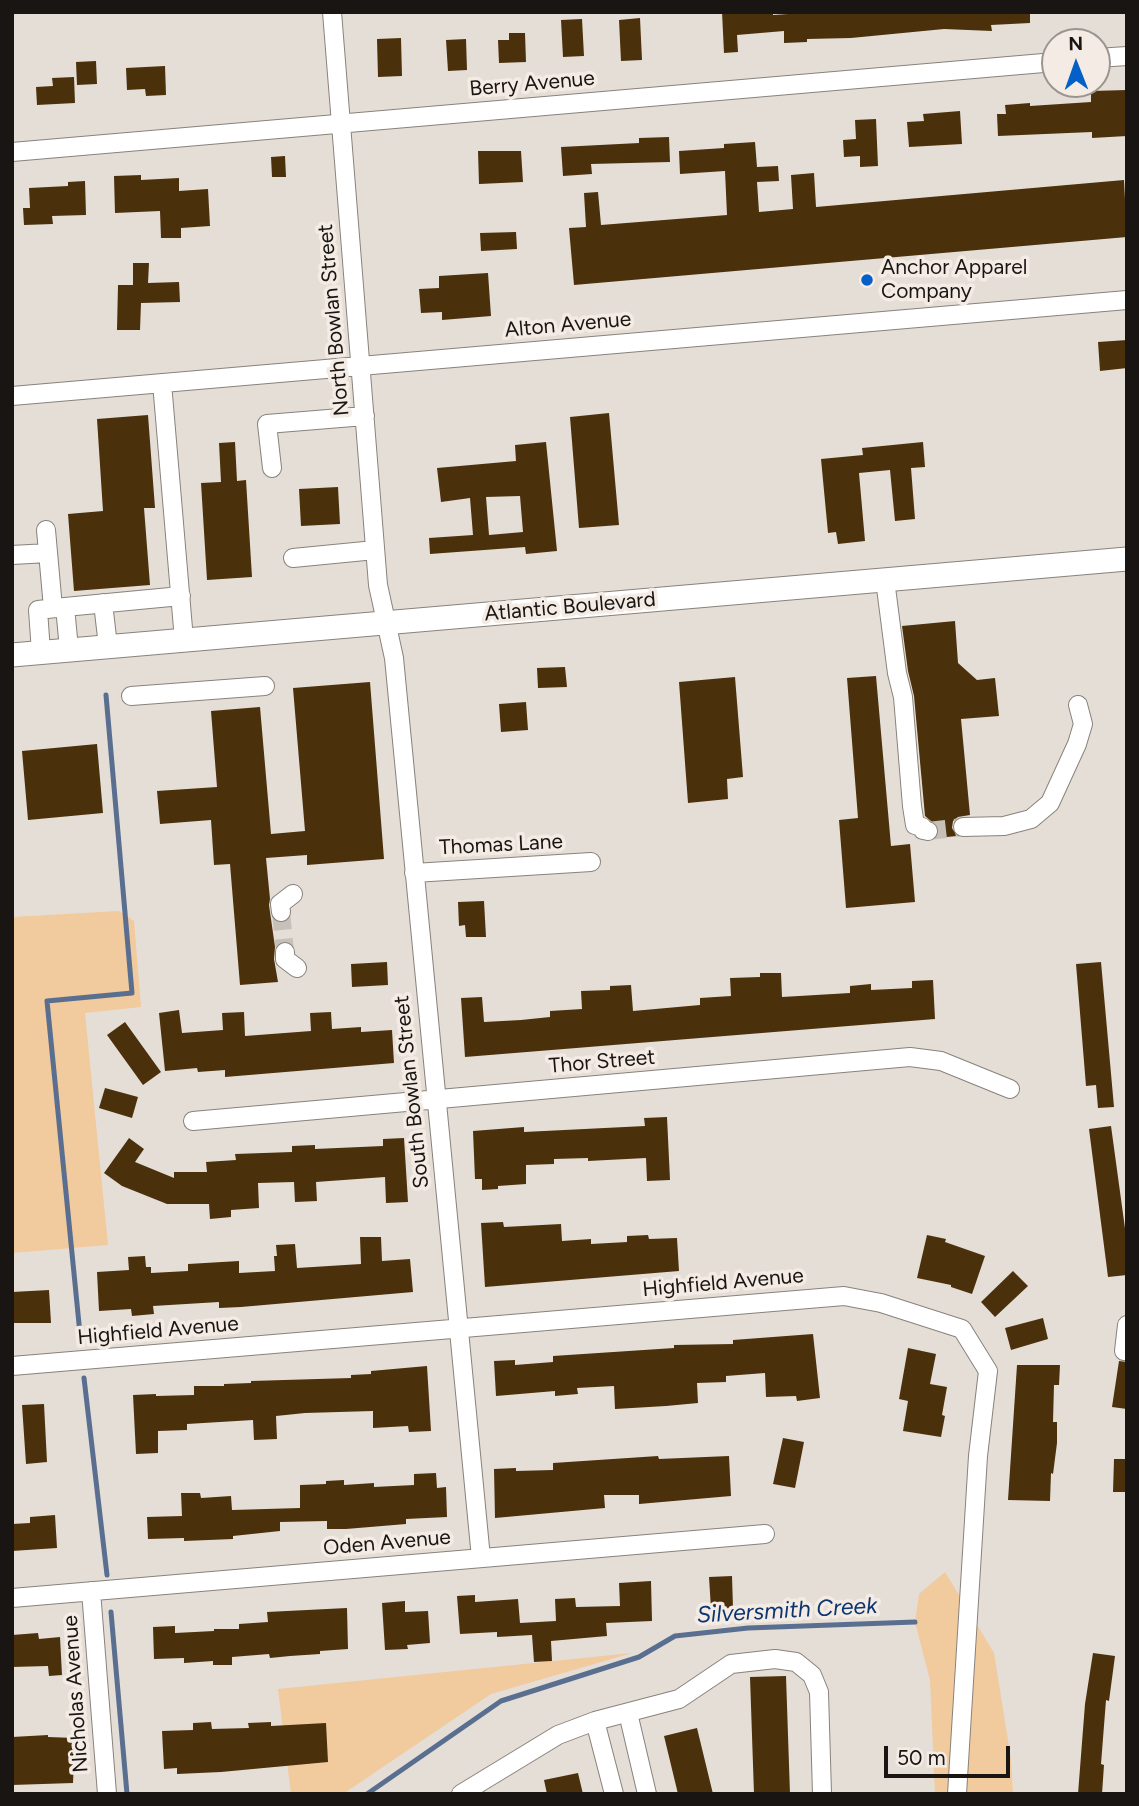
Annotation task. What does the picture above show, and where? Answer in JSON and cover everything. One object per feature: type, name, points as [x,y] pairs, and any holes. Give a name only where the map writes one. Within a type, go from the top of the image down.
[{"type":"main road","name":"Atlantic Boulevard","points":[[12,654],[1127,559]]},
{"type":"street","name":"North Bowlan Street","points":[[332,12],[378,586],[387,623]]},
{"type":"street","name":"Berry Avenue","points":[[12,152],[1041,63]]},
{"type":"street","name":"Alton Avenue","points":[[12,396],[1127,300]]},
{"type":"street","points":[[162,383],[184,640]]},
{"type":"street","points":[[272,468],[267,424],[365,416]]},
{"type":"street","points":[[46,530],[48,554],[69,649]]},
{"type":"street","points":[[293,558],[375,550]]},
{"type":"street","points":[[12,555],[48,554]]},
{"type":"street","points":[[885,580],[897,673],[903,697],[915,825],[928,831]]},
{"type":"street","points":[[41,652],[38,610],[181,596]]},
{"type":"street","points":[[103,603],[108,646]]},
{"type":"street","name":"South Bowlan Street","points":[[387,623],[394,659],[481,1558]]},
{"type":"street","points":[[131,696],[265,686]]},
{"type":"street","points":[[963,827],[1004,826],[1031,819],[1049,803],[1077,744],[1083,724],[1078,705]]},
{"type":"street","name":"Thomas Lane","points":[[414,873],[591,862]]},
{"type":"street","points":[[281,912],[280,904],[293,894]]},
{"type":"street","points":[[285,951],[285,959],[297,968]]},
{"type":"street","name":"Thor Street","points":[[193,1121],[910,1057],[942,1061],[1010,1089]]},
{"type":"street","name":"Highfield Avenue","points":[[12,1366],[844,1296],[881,1303],[962,1329],[988,1371],[978,1456],[957,1794]]},
{"type":"street","points":[[1127,1325],[1124,1351],[1127,1351]]},
{"type":"street","name":"Oden Avenue","points":[[12,1598],[765,1534]]},
{"type":"street","name":"Nicholas Avenue","points":[[91,1591],[107,1794]]},
{"type":"street","points":[[461,1794],[558,1735],[595,1721],[679,1699],[731,1664],[775,1659],[796,1662],[812,1675],[819,1692],[822,1794]]},
{"type":"street","points":[[628,1713],[647,1794]]},
{"type":"street","points":[[595,1721],[614,1794]]},
{"type":"shaded area","points":[[119,911],[134,921],[141,1007],[85,1013],[108,1245],[12,1253],[12,917]]},
{"type":"shaded area","points":[[945,1572],[994,1653],[1011,1759],[1013,1794],[935,1794],[930,1680],[915,1622],[919,1594]]},
{"type":"shaded area","points":[[632,1653],[491,1694],[343,1794],[291,1794],[278,1689]]},
{"type":"building","points":[[722,12],[773,12],[773,15],[818,12],[1030,12],[1030,23],[991,25],[992,31],[944,29],[784,43],[784,31],[737,35],[738,52],[724,53]]},
{"type":"building","points":[[640,18],[642,60],[621,61],[619,20]]},
{"type":"building","points":[[582,19],[584,56],[563,57],[561,20]]},
{"type":"building","points":[[509,33],[525,33],[526,62],[499,63],[498,40],[509,40]]},
{"type":"building","points":[[401,38],[402,76],[378,77],[377,39]]},
{"type":"building","points":[[466,39],[467,70],[448,71],[446,40]]},
{"type":"building","points":[[96,61],[97,84],[77,85],[76,62]]},
{"type":"building","points":[[165,66],[166,95],[146,96],[145,89],[127,90],[126,68]]},
{"type":"building","points":[[74,77],[75,103],[37,105],[36,87],[53,86],[52,78]]},
{"type":"building","points":[[1111,90],[1127,90],[1127,136],[1092,138],[1092,132],[998,136],[997,114],[1006,114],[1005,105],[1091,102],[1091,98],[1111,98]]},
{"type":"building","points":[[960,111],[962,144],[909,147],[907,122],[924,121],[923,114]]},
{"type":"building","points":[[876,119],[878,166],[860,167],[860,156],[844,157],[843,140],[856,139],[855,120]]},
{"type":"building","points":[[669,137],[670,162],[591,164],[592,174],[563,176],[561,147],[639,143],[639,138]]},
{"type":"building","points":[[755,142],[757,167],[778,166],[779,181],[757,182],[759,212],[793,209],[791,175],[814,173],[816,207],[1124,180],[1127,237],[574,285],[569,228],[586,227],[584,193],[598,192],[601,225],[727,215],[725,171],[680,174],[679,151],[724,148],[724,144]]},
{"type":"building","points":[[478,151],[521,151],[523,182],[479,184]]},
{"type":"building","points":[[285,156],[286,177],[272,177],[271,157]]},
{"type":"building","points":[[141,175],[141,180],[179,178],[179,191],[208,189],[210,226],[181,228],[181,238],[161,238],[160,211],[115,213],[114,176]]},
{"type":"building","points":[[85,181],[86,215],[52,216],[53,224],[24,225],[23,208],[30,208],[29,188],[68,186],[68,182]]},
{"type":"building","points":[[516,232],[517,249],[481,251],[480,233]]},
{"type":"building","points":[[133,263],[149,263],[148,283],[179,282],[180,302],[141,303],[140,330],[117,330],[118,285],[133,285]]},
{"type":"building","points":[[488,273],[491,316],[442,320],[442,312],[421,313],[419,289],[439,288],[439,276]]},
{"type":"building","points":[[1127,340],[1127,368],[1100,371],[1098,342]]},
{"type":"building","points":[[609,413],[619,525],[579,528],[570,417]]},
{"type":"building","points":[[148,415],[155,508],[144,508],[150,585],[74,591],[68,514],[103,511],[97,419]]},
{"type":"building","points":[[235,442],[237,481],[246,480],[252,577],[207,580],[201,483],[221,482],[219,443]]},
{"type":"building","points":[[546,442],[557,551],[526,554],[525,547],[430,554],[429,538],[473,535],[470,498],[441,502],[437,468],[516,461],[515,445]],"holes":[[[520,496],[523,532],[489,535],[486,497]]]},
{"type":"building","points":[[923,442],[925,467],[911,468],[915,519],[895,521],[890,470],[859,473],[865,541],[838,544],[836,532],[828,533],[821,459],[863,455],[862,448]]},
{"type":"building","points":[[338,487],[340,524],[301,526],[299,489]]},
{"type":"building","points":[[955,621],[958,663],[977,680],[995,678],[999,716],[961,719],[970,815],[958,817],[953,821],[952,828],[957,836],[937,838],[938,827],[925,816],[914,696],[902,626]]},
{"type":"building","points":[[565,667],[567,687],[538,688],[537,668]]},
{"type":"building","points":[[876,676],[891,846],[910,844],[915,902],[846,908],[839,820],[858,818],[847,678]]},
{"type":"building","points":[[735,677],[743,777],[727,779],[728,799],[688,803],[679,682]]},
{"type":"building","points":[[370,682],[384,859],[307,865],[307,855],[266,858],[278,982],[240,985],[230,864],[214,865],[211,820],[160,824],[157,791],[217,787],[211,711],[260,707],[271,834],[305,831],[293,688]]},
{"type":"building","points":[[526,702],[528,730],[501,732],[499,704]]},
{"type":"building","points":[[97,744],[103,813],[28,820],[22,751]]},
{"type":"building","points":[[484,901],[486,937],[466,937],[465,925],[459,926],[458,902]]},
{"type":"building","points":[[387,962],[388,985],[352,987],[351,964]]},
{"type":"building","points":[[1101,962],[1114,1107],[1098,1108],[1096,1085],[1086,1086],[1076,964]]},
{"type":"building","points":[[760,973],[781,973],[782,997],[850,993],[850,986],[871,984],[871,990],[912,988],[912,981],[933,980],[935,1019],[465,1057],[461,998],[482,997],[484,1022],[521,1020],[550,1017],[550,1011],[582,1009],[581,991],[610,990],[610,986],[631,985],[633,1011],[700,1005],[700,998],[731,996],[730,978],[760,977]]},
{"type":"building","points":[[179,1010],[182,1033],[223,1030],[222,1013],[244,1012],[245,1036],[311,1031],[310,1013],[331,1012],[332,1029],[361,1027],[361,1032],[392,1030],[394,1063],[225,1077],[225,1070],[198,1072],[197,1068],[165,1071],[159,1013]]},
{"type":"building","points":[[125,1022],[161,1072],[143,1085],[107,1035]]},
{"type":"building","points":[[105,1088],[138,1097],[132,1118],[99,1108]]},
{"type":"building","points":[[667,1117],[670,1180],[647,1181],[646,1158],[588,1161],[588,1158],[554,1159],[554,1164],[526,1165],[526,1184],[498,1186],[498,1189],[482,1190],[482,1179],[475,1179],[473,1131],[524,1127],[524,1132],[645,1126],[644,1118]]},
{"type":"building","points":[[1111,1126],[1127,1243],[1127,1275],[1108,1277],[1089,1129]]},
{"type":"building","points":[[129,1138],[144,1149],[135,1162],[174,1178],[174,1172],[207,1172],[206,1162],[236,1160],[235,1154],[292,1152],[292,1146],[315,1145],[315,1149],[383,1146],[383,1139],[404,1138],[408,1202],[386,1203],[385,1177],[316,1182],[317,1201],[295,1202],[294,1182],[258,1183],[259,1208],[231,1210],[231,1217],[210,1219],[209,1204],[167,1204],[122,1186],[104,1173]]},
{"type":"building","points":[[503,1222],[504,1227],[561,1224],[562,1241],[591,1239],[591,1244],[627,1242],[627,1236],[648,1235],[649,1239],[677,1238],[679,1271],[485,1287],[481,1223]]},
{"type":"building","points":[[927,1235],[946,1239],[945,1242],[985,1256],[972,1294],[951,1285],[917,1278]]},
{"type":"building","points":[[360,1237],[381,1237],[382,1261],[410,1259],[413,1292],[241,1307],[219,1308],[219,1302],[153,1306],[154,1314],[132,1316],[131,1309],[99,1311],[97,1272],[129,1270],[128,1257],[145,1256],[146,1267],[151,1267],[151,1273],[188,1271],[188,1264],[239,1261],[239,1273],[275,1271],[276,1245],[295,1244],[297,1268],[361,1264]]},
{"type":"building","points":[[1013,1271],[1028,1286],[995,1317],[981,1302]]},
{"type":"building","points":[[49,1290],[51,1323],[12,1323],[12,1292]]},
{"type":"building","points":[[1043,1318],[1048,1339],[1011,1350],[1005,1328]]},
{"type":"building","points":[[813,1334],[820,1398],[797,1401],[796,1396],[766,1397],[765,1373],[726,1376],[726,1382],[697,1383],[698,1403],[666,1406],[615,1409],[614,1386],[577,1388],[578,1394],[555,1396],[555,1391],[496,1396],[494,1361],[515,1360],[515,1365],[553,1362],[553,1356],[674,1348],[674,1345],[733,1344],[733,1340]]},
{"type":"building","points":[[908,1348],[936,1354],[930,1384],[947,1387],[941,1437],[903,1431],[908,1401],[899,1399]]},
{"type":"building","points":[[1119,1361],[1127,1362],[1127,1409],[1112,1407]]},
{"type":"building","points":[[1017,1365],[1060,1365],[1059,1385],[1054,1385],[1053,1422],[1057,1422],[1057,1443],[1053,1474],[1051,1473],[1050,1501],[1008,1500]]},
{"type":"building","points":[[427,1366],[431,1431],[409,1432],[408,1426],[373,1428],[373,1411],[305,1413],[276,1416],[277,1439],[254,1440],[253,1420],[187,1424],[187,1430],[158,1431],[158,1453],[136,1454],[133,1395],[194,1395],[194,1386],[351,1378],[351,1375],[371,1374],[371,1371]]},
{"type":"building","points":[[44,1404],[47,1462],[26,1464],[22,1405]]},
{"type":"building","points":[[783,1438],[804,1442],[795,1488],[773,1484]]},
{"type":"building","points":[[658,1456],[659,1459],[729,1456],[731,1496],[639,1504],[639,1495],[604,1495],[605,1508],[495,1518],[494,1469],[553,1470],[553,1463]]},
{"type":"building","points":[[1114,1459],[1127,1459],[1127,1492],[1113,1492]]},
{"type":"building","points":[[436,1473],[437,1488],[446,1487],[447,1517],[406,1519],[406,1524],[346,1529],[327,1529],[327,1521],[280,1522],[280,1531],[233,1536],[233,1539],[148,1539],[147,1517],[182,1516],[181,1493],[200,1493],[201,1498],[231,1496],[232,1510],[300,1508],[300,1485],[344,1480],[344,1485],[414,1485],[414,1474]]},
{"type":"building","points":[[55,1515],[57,1548],[12,1551],[12,1524],[30,1523],[30,1517]]},
{"type":"building","points":[[732,1576],[733,1608],[711,1609],[709,1577]]},
{"type":"building","points":[[651,1581],[652,1621],[606,1623],[607,1636],[551,1641],[552,1661],[534,1662],[532,1635],[497,1637],[497,1632],[460,1634],[457,1596],[475,1595],[475,1602],[518,1599],[520,1623],[556,1621],[555,1599],[575,1598],[576,1607],[620,1606],[619,1583]]},
{"type":"building","points":[[405,1601],[405,1612],[428,1611],[430,1643],[407,1645],[408,1649],[385,1650],[382,1603]]},
{"type":"building","points":[[347,1608],[348,1649],[270,1658],[269,1654],[232,1657],[232,1665],[213,1665],[213,1661],[184,1663],[184,1658],[154,1659],[153,1627],[175,1626],[175,1633],[239,1629],[239,1624],[268,1622],[267,1612]]},
{"type":"building","points":[[38,1633],[39,1639],[60,1637],[62,1675],[49,1676],[48,1666],[12,1667],[12,1635]]},
{"type":"building","points":[[1093,1653],[1115,1656],[1109,1701],[1106,1700],[1101,1764],[1104,1765],[1102,1794],[1078,1794],[1085,1704]]},
{"type":"building","points":[[786,1676],[790,1794],[754,1794],[750,1677]]},
{"type":"building","points":[[211,1722],[212,1729],[249,1728],[248,1723],[271,1722],[271,1726],[326,1723],[328,1762],[177,1774],[177,1768],[164,1769],[162,1731],[193,1730],[193,1723]]},
{"type":"building","points":[[697,1728],[713,1794],[678,1794],[664,1736]]},
{"type":"building","points":[[48,1735],[75,1738],[73,1783],[12,1785],[12,1737]]},
{"type":"building","points":[[578,1773],[583,1794],[547,1794],[544,1780]]},
{"type":"waterway","points":[[81,1344],[47,1001],[132,993],[106,695]]},
{"type":"waterway","points":[[84,1378],[107,1575]]},
{"type":"waterway","points":[[111,1612],[127,1794]]},
{"type":"waterway","name":"Silversmith Creek","points":[[367,1794],[501,1701],[639,1657],[675,1636],[748,1628],[915,1622]]},
{"type":"tunnel","points":[[928,831],[963,827]]},
{"type":"tunnel","points":[[281,912],[285,952]]},
{"type":"place","name":"Anchor Apparel Company","points":[[867,280]]}]
